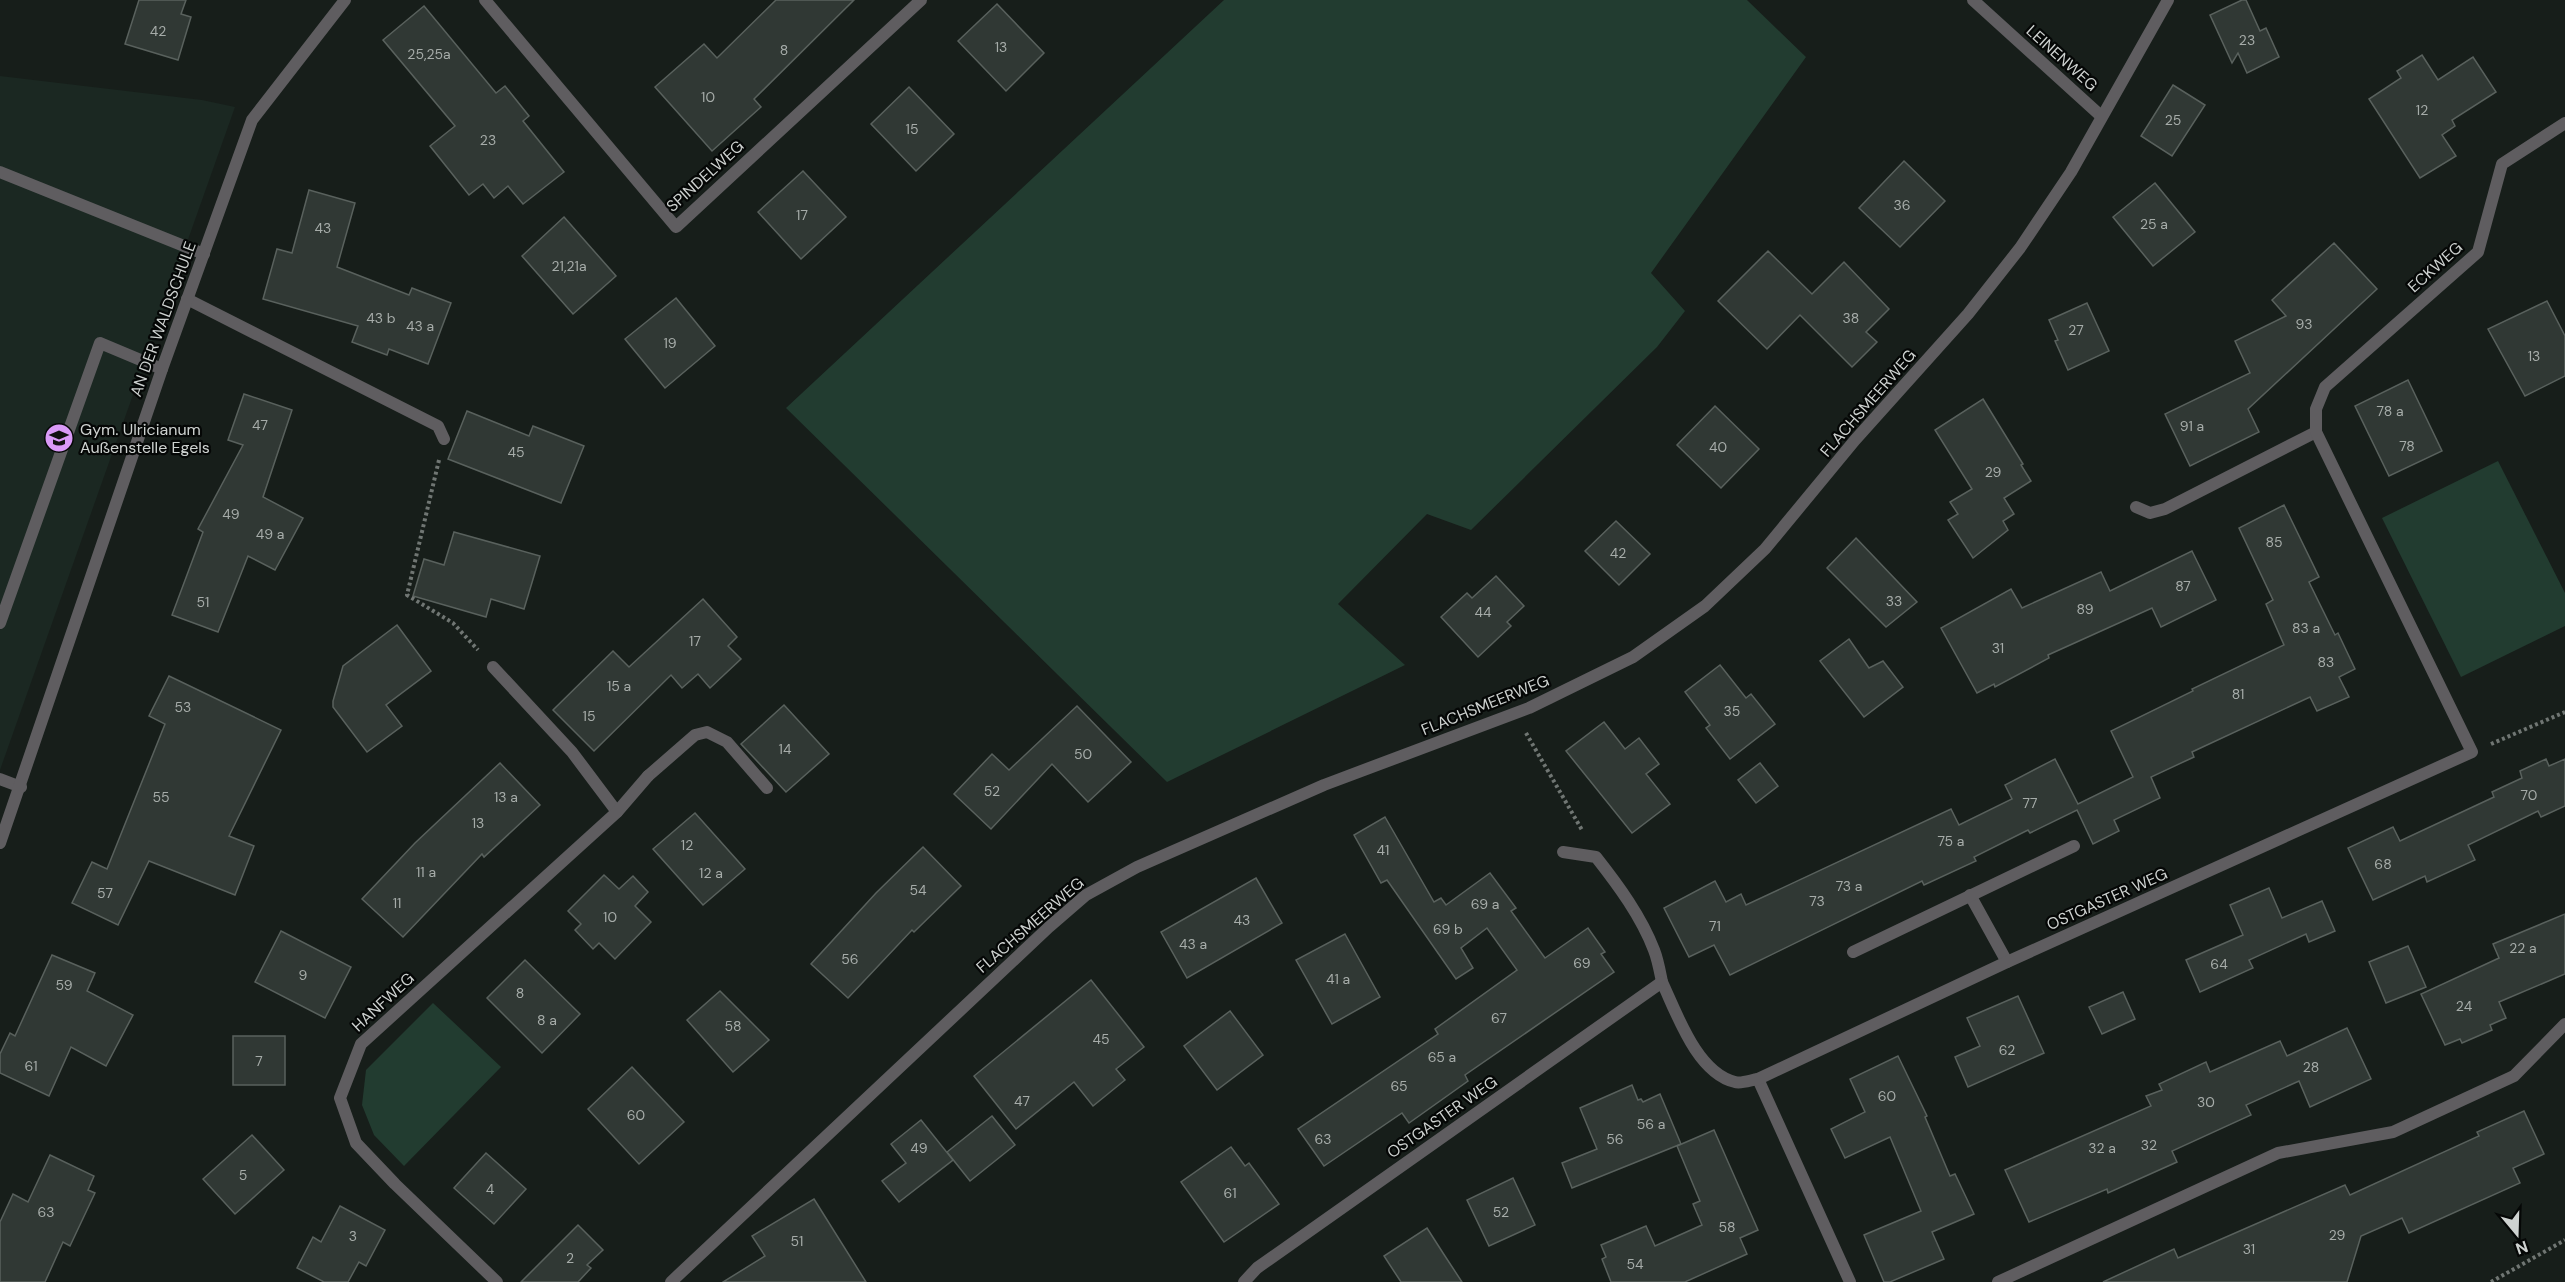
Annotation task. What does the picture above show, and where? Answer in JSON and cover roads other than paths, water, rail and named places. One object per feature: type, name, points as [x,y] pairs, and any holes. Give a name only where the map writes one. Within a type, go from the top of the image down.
[{"type":"street","name":"AN DER WALDSCHULE","points":[[0,843],[162,369],[252,120],[345,0]]},
{"type":"street","name":"SPINDELWEG","points":[[484,0],[676,227],[921,0]]},
{"type":"street","name":"LEINENWEG","points":[[1973,0],[2101,116]]},
{"type":"street","name":"FLACHSMEERWEG","points":[[670,1282],[1086,894],[1137,867],[1324,785],[1516,714],[1633,657],[1705,606],[1765,549],[1855,440],[1975,306],[2020,248],[2071,172],[2168,0]]},
{"type":"street","name":"ECKWEG","points":[[2316,432],[2316,409],[2325,387],[2478,252],[2502,164],[2565,123]]},
{"type":"street","points":[[0,172],[204,254]]},
{"type":"street","points":[[187,299],[438,426],[444,439]]},
{"type":"street","points":[[0,623],[100,343],[162,369]]},
{"type":"street","points":[[2136,507],[2150,513],[2164,510],[2316,432]]},
{"type":"street","name":"OSTGASTER WEG","points":[[1563,852],[1596,857],[1626,896],[1654,950],[1662,982],[1687,1035],[1712,1071],[1736,1083],[1758,1079],[2007,962],[2472,752],[2316,432]]},
{"type":"street","points":[[493,667],[573,752],[616,812]]},
{"type":"street","name":"HANFWEG","points":[[497,1282],[395,1184],[356,1143],[340,1098],[361,1044],[616,812],[648,776],[695,735],[707,732],[727,742],[767,788]]},
{"type":"street","points":[[0,780],[21,787]]},
{"type":"street","points":[[1853,952],[2074,846]]},
{"type":"street","points":[[1970,895],[2007,962]]},
{"type":"street","name":"OSTGASTER WEG","points":[[1244,1282],[1267,1261],[1662,982]]},
{"type":"street","points":[[1998,1282],[2278,1153],[2392,1132],[2514,1076],[2565,1024]]},
{"type":"street","points":[[1758,1079],[1850,1282]]},
{"type":"place","name":"Gym. Ulricianum Außenstelle Egels","points":[[59,438]]}]
